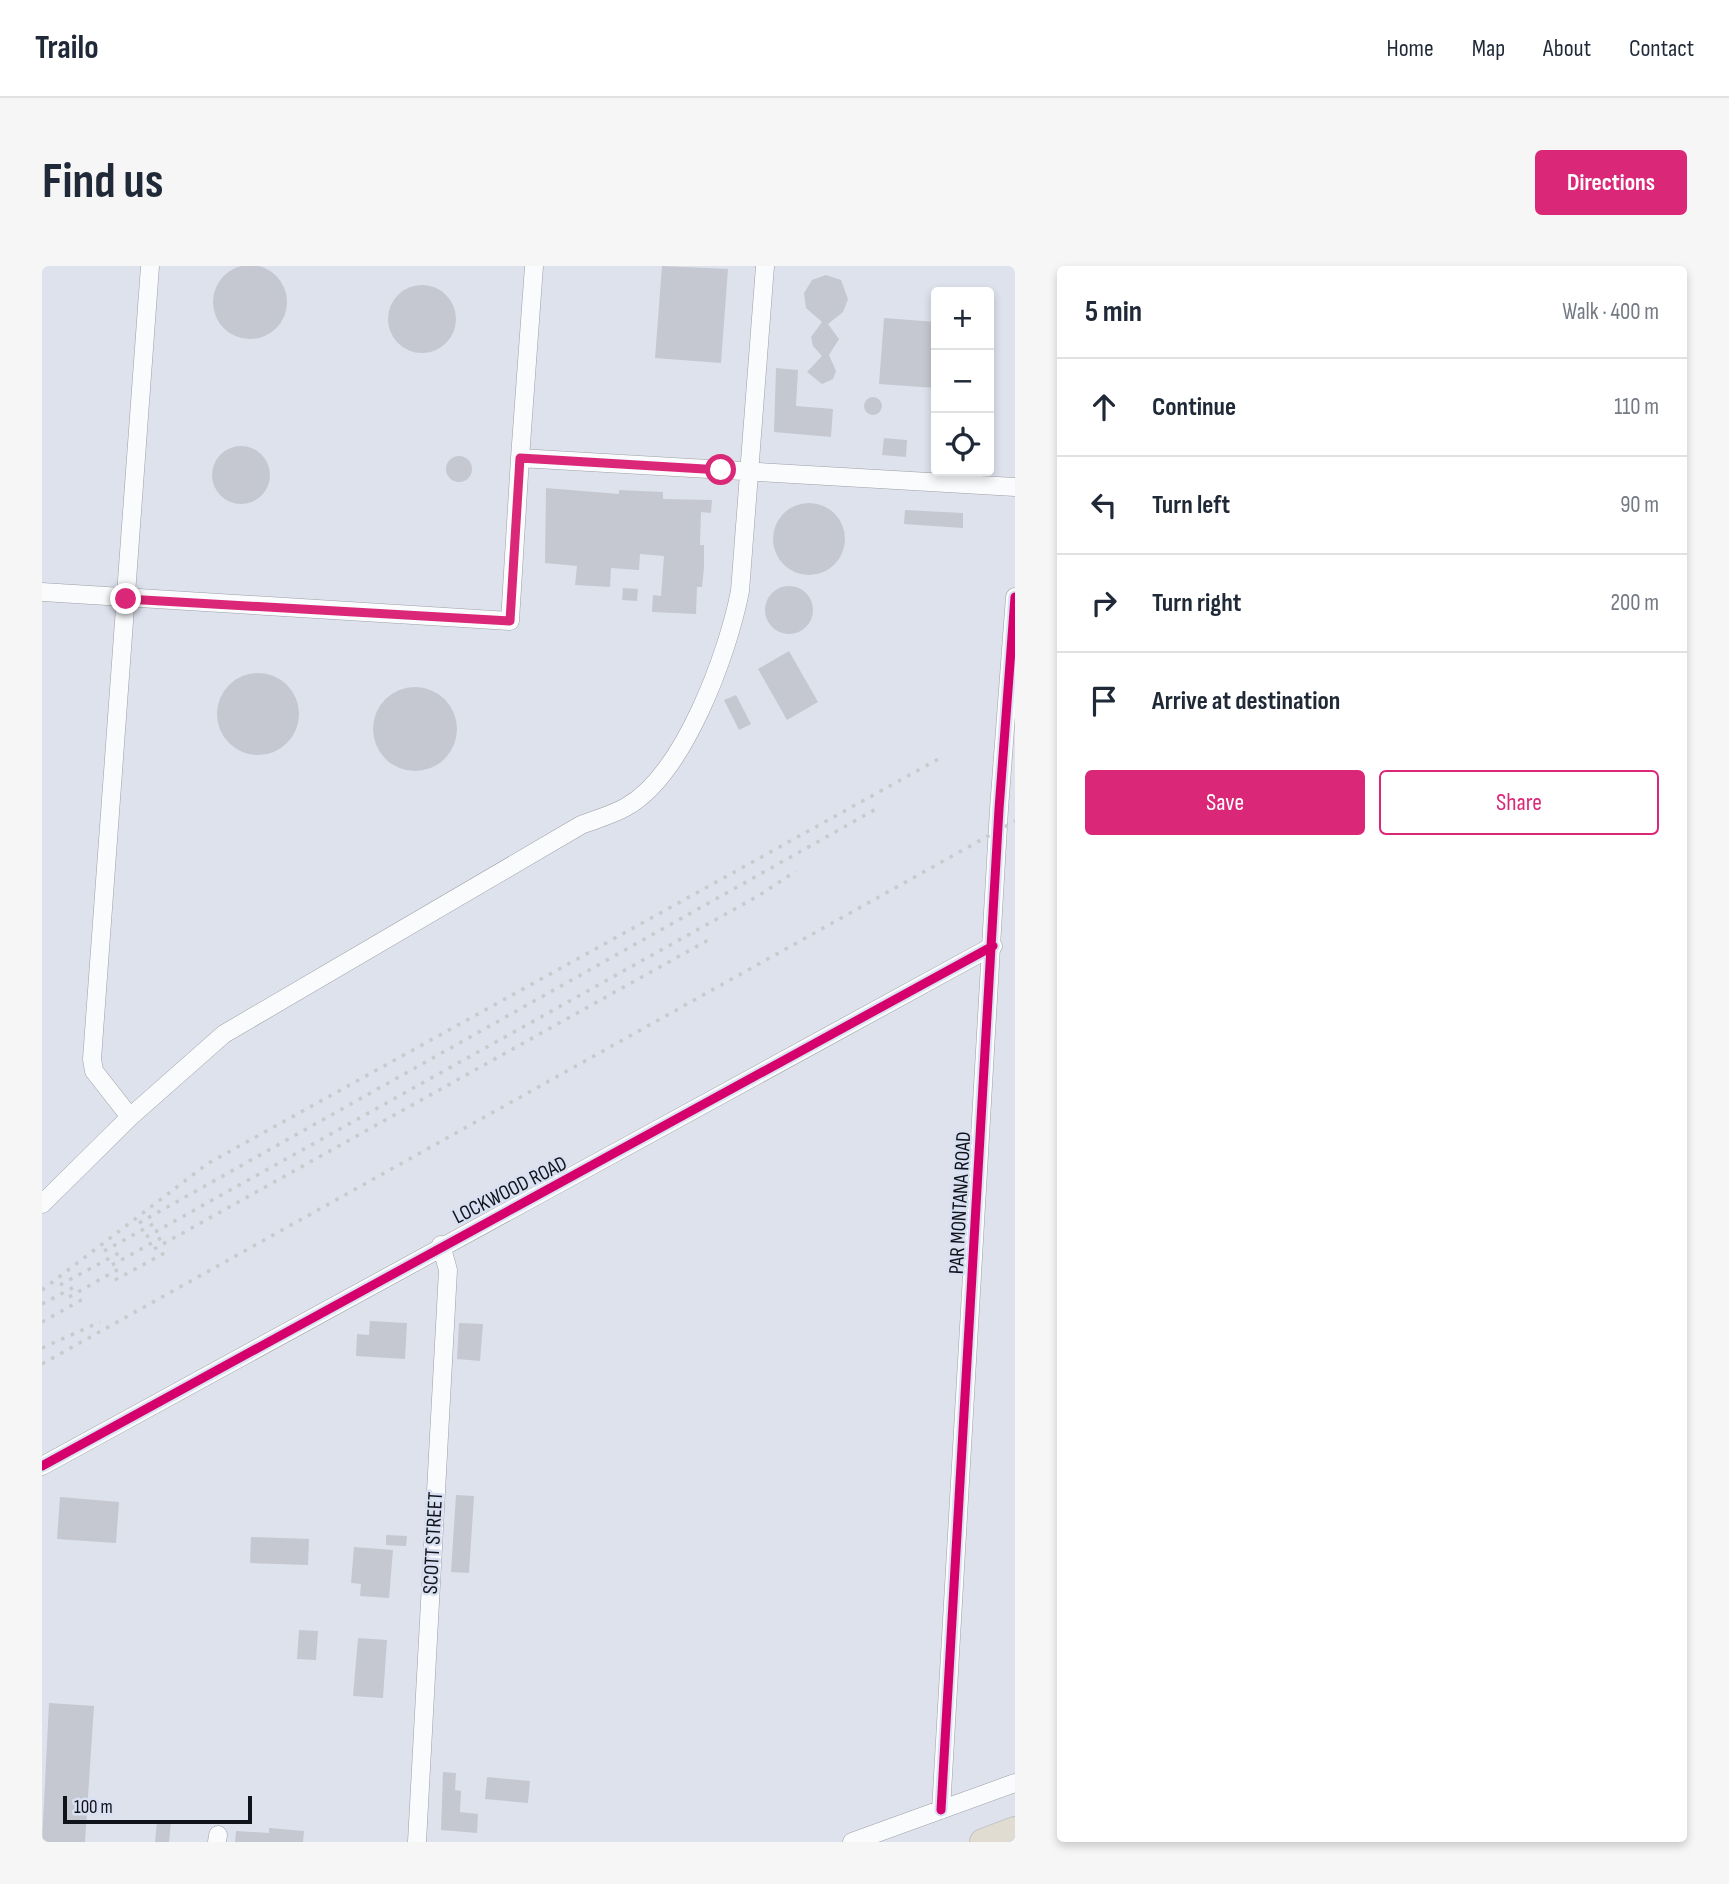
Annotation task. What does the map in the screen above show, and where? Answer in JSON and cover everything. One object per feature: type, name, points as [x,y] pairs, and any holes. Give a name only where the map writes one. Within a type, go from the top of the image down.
[{"type":"highway","points":[[983,1842],[1015,1830]]},
{"type":"street","points":[[130,1117],[94,1071],[92,1059],[150,266]]},
{"type":"street","points":[[42,592],[510,621],[534,266]]},
{"type":"street","points":[[42,1203],[130,1117],[224,1034],[581,825],[627,807],[648,789],[691,729],[726,650],[740,591],[765,266]]},
{"type":"street","points":[[520,458],[1015,486]]},
{"type":"street","name":"PAR MONTANA ROAD","points":[[941,1810],[999,809],[1015,597]]},
{"type":"street","name":"LOCKWOOD ROAD","points":[[42,1466],[441,1245],[592,1168],[993,946]]},
{"type":"street","name":"SCOTT STREET","points":[[417,1842],[448,1270],[441,1245]]},
{"type":"street","points":[[852,1842],[1015,1783]]},
{"type":"building","points":[[250,265],[264,268],[276,276],[284,288],[287,302],[284,316],[276,328],[264,336],[250,339],[236,336],[224,328],[216,316],[213,302],[216,288],[224,276],[236,268]]},
{"type":"building","points":[[662,266],[728,269],[721,363],[655,358]]},
{"type":"building","points":[[826,275],[841,280],[848,299],[843,312],[828,324],[839,339],[829,355],[836,371],[833,379],[822,384],[807,372],[822,356],[813,346],[811,337],[822,322],[806,308],[804,293],[812,280]]},
{"type":"building","points":[[422,285],[435,288],[446,295],[453,306],[456,319],[453,332],[446,343],[435,350],[422,353],[409,350],[398,343],[391,332],[388,319],[391,306],[398,295],[409,288]]},
{"type":"building","points":[[884,318],[931,322],[931,388],[879,384]]},
{"type":"building","points":[[776,368],[798,370],[796,406],[833,409],[831,437],[774,432]]},
{"type":"building","points":[[869,397],[877,397],[882,406],[880,413],[869,415],[864,410],[864,402]]},
{"type":"building","points":[[884,438],[907,440],[906,457],[882,455]]},
{"type":"building","points":[[241,446],[252,448],[265,459],[270,475],[268,486],[257,499],[241,504],[230,502],[217,491],[212,475],[214,464],[225,451]]},
{"type":"building","points":[[459,456],[469,459],[472,469],[469,479],[459,482],[449,479],[446,469],[449,459]]},
{"type":"building","points":[[546,488],[619,494],[619,490],[663,492],[663,499],[712,500],[711,513],[701,512],[700,545],[704,545],[704,568],[702,587],[697,587],[696,614],[652,612],[653,595],[661,596],[664,556],[640,554],[639,570],[611,568],[610,587],[575,585],[577,566],[545,563]]},
{"type":"building","points":[[809,503],[829,509],[839,519],[845,539],[839,559],[829,569],[809,575],[789,569],[779,559],[773,539],[779,519],[789,509]]},
{"type":"building","points":[[905,510],[963,513],[963,528],[904,524]]},
{"type":"building","points":[[789,586],[806,593],[813,610],[806,627],[789,634],[772,627],[765,610],[772,593]]},
{"type":"building","points":[[623,588],[638,589],[637,601],[622,600]]},
{"type":"building","points":[[789,651],[818,702],[787,720],[758,669]]},
{"type":"building","points":[[258,673],[274,676],[287,685],[296,698],[299,714],[296,730],[287,743],[274,752],[258,755],[242,752],[229,743],[220,730],[217,714],[220,698],[229,685],[242,676]]},
{"type":"building","points":[[415,687],[431,690],[445,699],[454,713],[457,729],[454,745],[445,759],[431,768],[415,771],[399,768],[385,759],[376,745],[373,729],[376,713],[385,699],[399,690]]},
{"type":"building","points":[[736,695],[751,724],[739,730],[724,700]]},
{"type":"building","points":[[370,1321],[407,1323],[405,1359],[356,1356],[357,1334],[369,1335]]},
{"type":"building","points":[[459,1323],[483,1324],[480,1361],[457,1359]]},
{"type":"building","points":[[456,1495],[474,1496],[469,1573],[451,1572]]},
{"type":"building","points":[[60,1497],[119,1502],[116,1543],[57,1539]]},
{"type":"building","points":[[386,1535],[407,1536],[406,1546],[386,1545]]},
{"type":"building","points":[[251,1537],[309,1539],[308,1565],[250,1563]]},
{"type":"building","points":[[354,1547],[393,1550],[389,1598],[360,1596],[361,1584],[351,1583]]},
{"type":"building","points":[[299,1630],[318,1631],[316,1660],[297,1659]]},
{"type":"building","points":[[358,1638],[387,1640],[383,1698],[353,1696]]},
{"type":"building","points":[[49,1703],[94,1706],[85,1842],[42,1842]]},
{"type":"building","points":[[443,1772],[456,1773],[455,1790],[461,1791],[460,1812],[478,1814],[477,1833],[441,1830]]},
{"type":"building","points":[[487,1777],[530,1781],[528,1803],[485,1799]]},
{"type":"building","points":[[157,1821],[171,1822],[169,1842],[155,1842]]},
{"type":"building","points":[[269,1828],[304,1831],[303,1842],[235,1842],[236,1831],[269,1833]]},
{"type":"railway","points":[[42,1290],[207,1164],[942,757]]},
{"type":"railway","points":[[139,1223],[876,809]]},
{"type":"railway","points":[[42,1364],[1015,821]]},
{"type":"railway","points":[[146,1237],[758,896],[796,871]]},
{"type":"railway","points":[[154,1249],[710,939]]},
{"type":"railway","points":[[104,1251],[153,1224]]},
{"type":"railway","points":[[112,1265],[161,1238]]},
{"type":"railway","points":[[115,1280],[170,1250]]},
{"type":"railway","points":[[60,1285],[119,1253]]},
{"type":"railway","points":[[69,1297],[124,1266]]},
{"type":"railway","points":[[42,1304],[76,1286]]},
{"type":"railway","points":[[42,1322],[85,1298]]},
{"type":"railway","points":[[42,1348],[100,1322]]},
{"type":"cycle path","points":[[941,1810],[999,809],[1015,597]]},
{"type":"cycle path","points":[[42,1466],[993,946]]},
{"type":"route","points":[[126,599],[510,621],[520,458],[721,470]]}]
